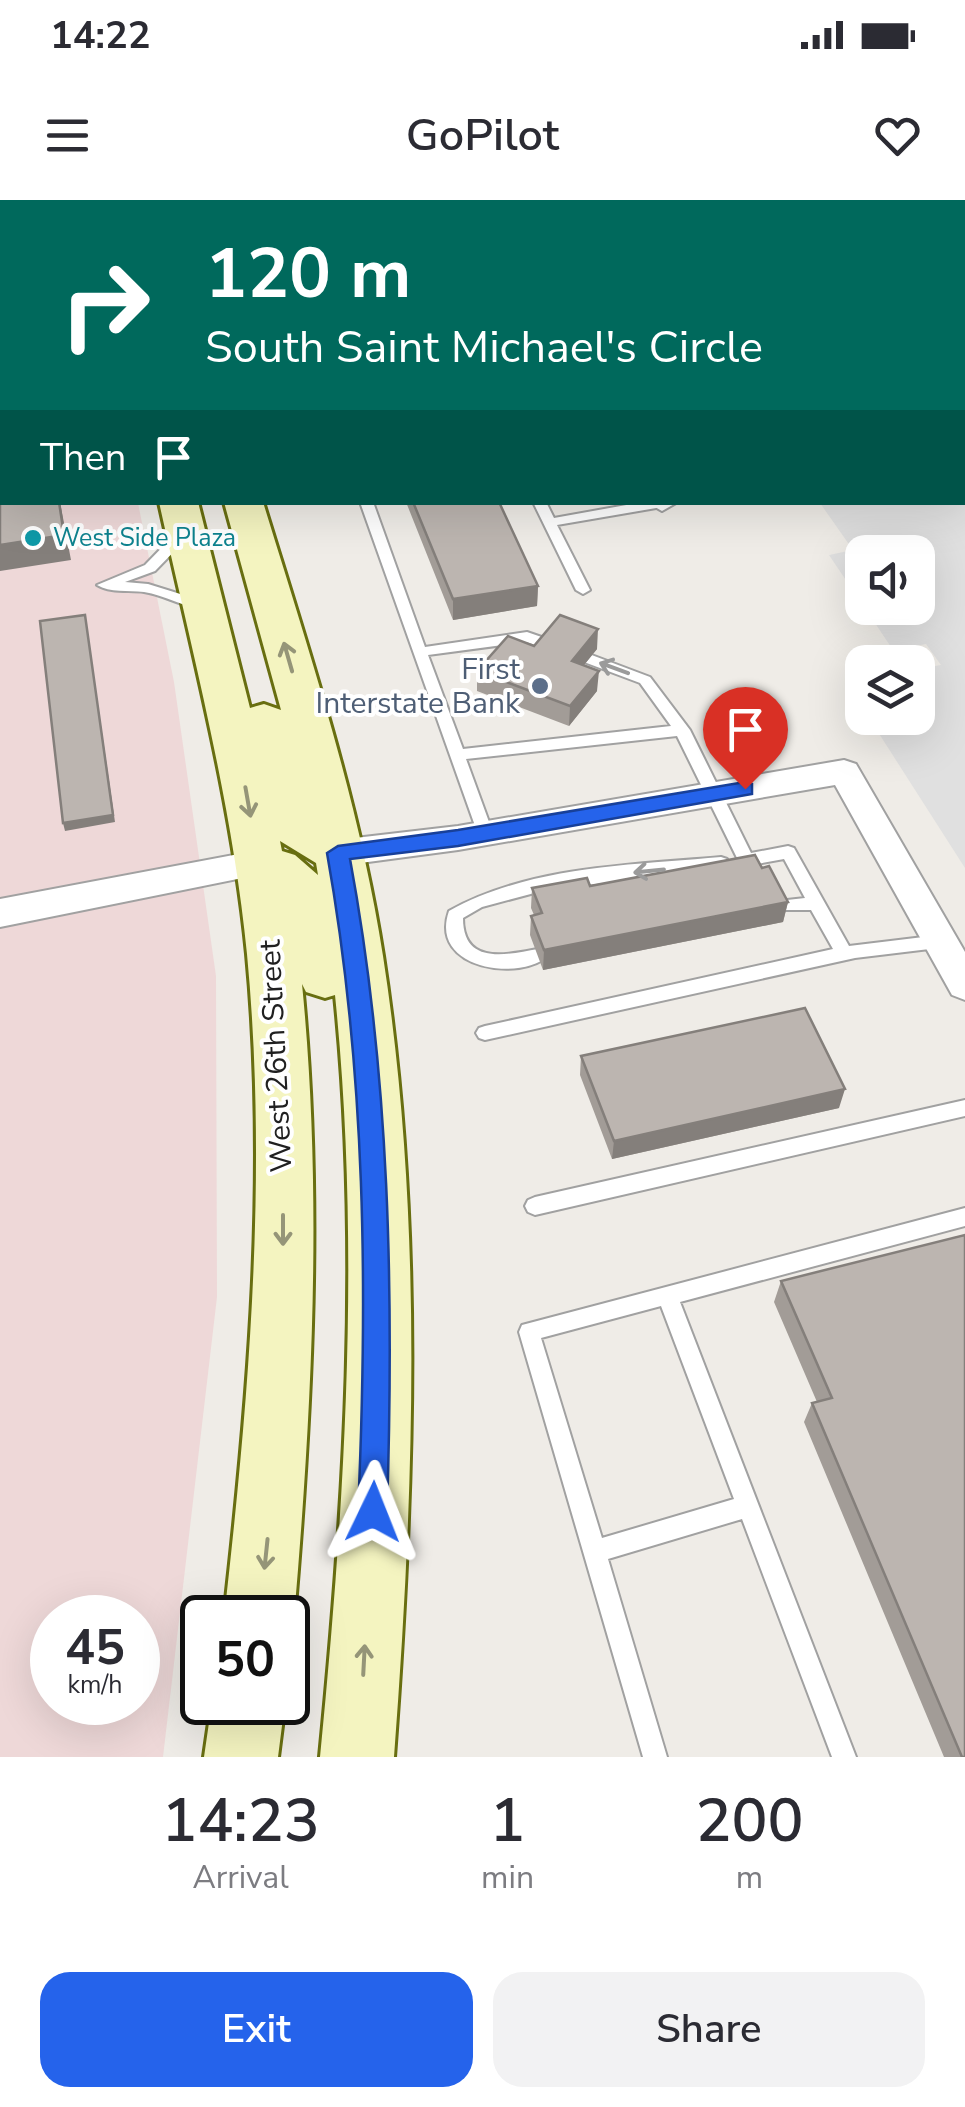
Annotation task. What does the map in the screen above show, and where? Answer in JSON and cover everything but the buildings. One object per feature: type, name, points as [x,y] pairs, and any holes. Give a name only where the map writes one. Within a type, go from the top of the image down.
[{"type":"main road","points":[[244,505],[300,696],[338,853],[357,956],[368,1065],[380,1326],[357,1757]]},
{"type":"main road","points":[[182,517],[235,612],[295,827],[312,841],[338,853]]},
{"type":"main road","name":"West 26th Street","points":[[182,517],[260,863],[280,1046],[283,1327],[261,1595]]},
{"type":"main road","points":[[260,863],[290,874],[306,894],[317,927],[376,1432]]},
{"type":"main road","points":[[241,1757],[246,1725]]},
{"type":"street","points":[[338,853],[485,834],[844,772],[965,985]]},
{"type":"street","points":[[0,914],[260,863]]},
{"type":"lane","points":[[367,505],[485,834]]},
{"type":"lane","points":[[542,505],[583,590]]},
{"type":"lane","points":[[550,522],[650,505]]},
{"type":"lane","points":[[182,517],[150,568],[104,585],[148,588],[203,606]]},
{"type":"lane","points":[[420,652],[527,637],[551,645]]},
{"type":"lane","points":[[589,659],[646,680],[682,730],[746,860]]},
{"type":"lane","points":[[456,755],[682,730]]},
{"type":"lane","points":[[538,956],[507,962],[478,960],[460,950],[453,930],[455,916],[469,904],[509,894],[633,872],[788,852],[844,953]]},
{"type":"lane","points":[[775,906],[816,902]]},
{"type":"lane","points":[[485,1033],[844,953],[940,942]]},
{"type":"lane","points":[[535,1206],[965,1108]]},
{"type":"lane","points":[[655,1757],[529,1332],[965,1217]]},
{"type":"lane","points":[[667,1295],[844,1757]]},
{"type":"lane","points":[[594,1552],[748,1506]]},
{"type":"shaded area","points":[[0,505],[138,505],[174,682],[216,976],[217,1297],[163,1757],[0,1757]]},
{"type":"shaded area","points":[[821,505],[965,505],[965,868],[880,735],[935,735],[935,666],[941,665],[935,657],[935,645],[890,645],[876,625],[935,625],[935,535],[845,535],[845,539]]},
{"type":"shaded area","points":[[845,552],[845,579],[829,555]]},
{"type":"place","name":"West Side Plaza","points":[[33,538]]},
{"type":"place","name":"First Interstate Bank","points":[[540,686]]},
{"type":"route","points":[[373,1512],[380,1326],[375,1191],[357,956],[338,853],[458,838],[745,789]]}]
